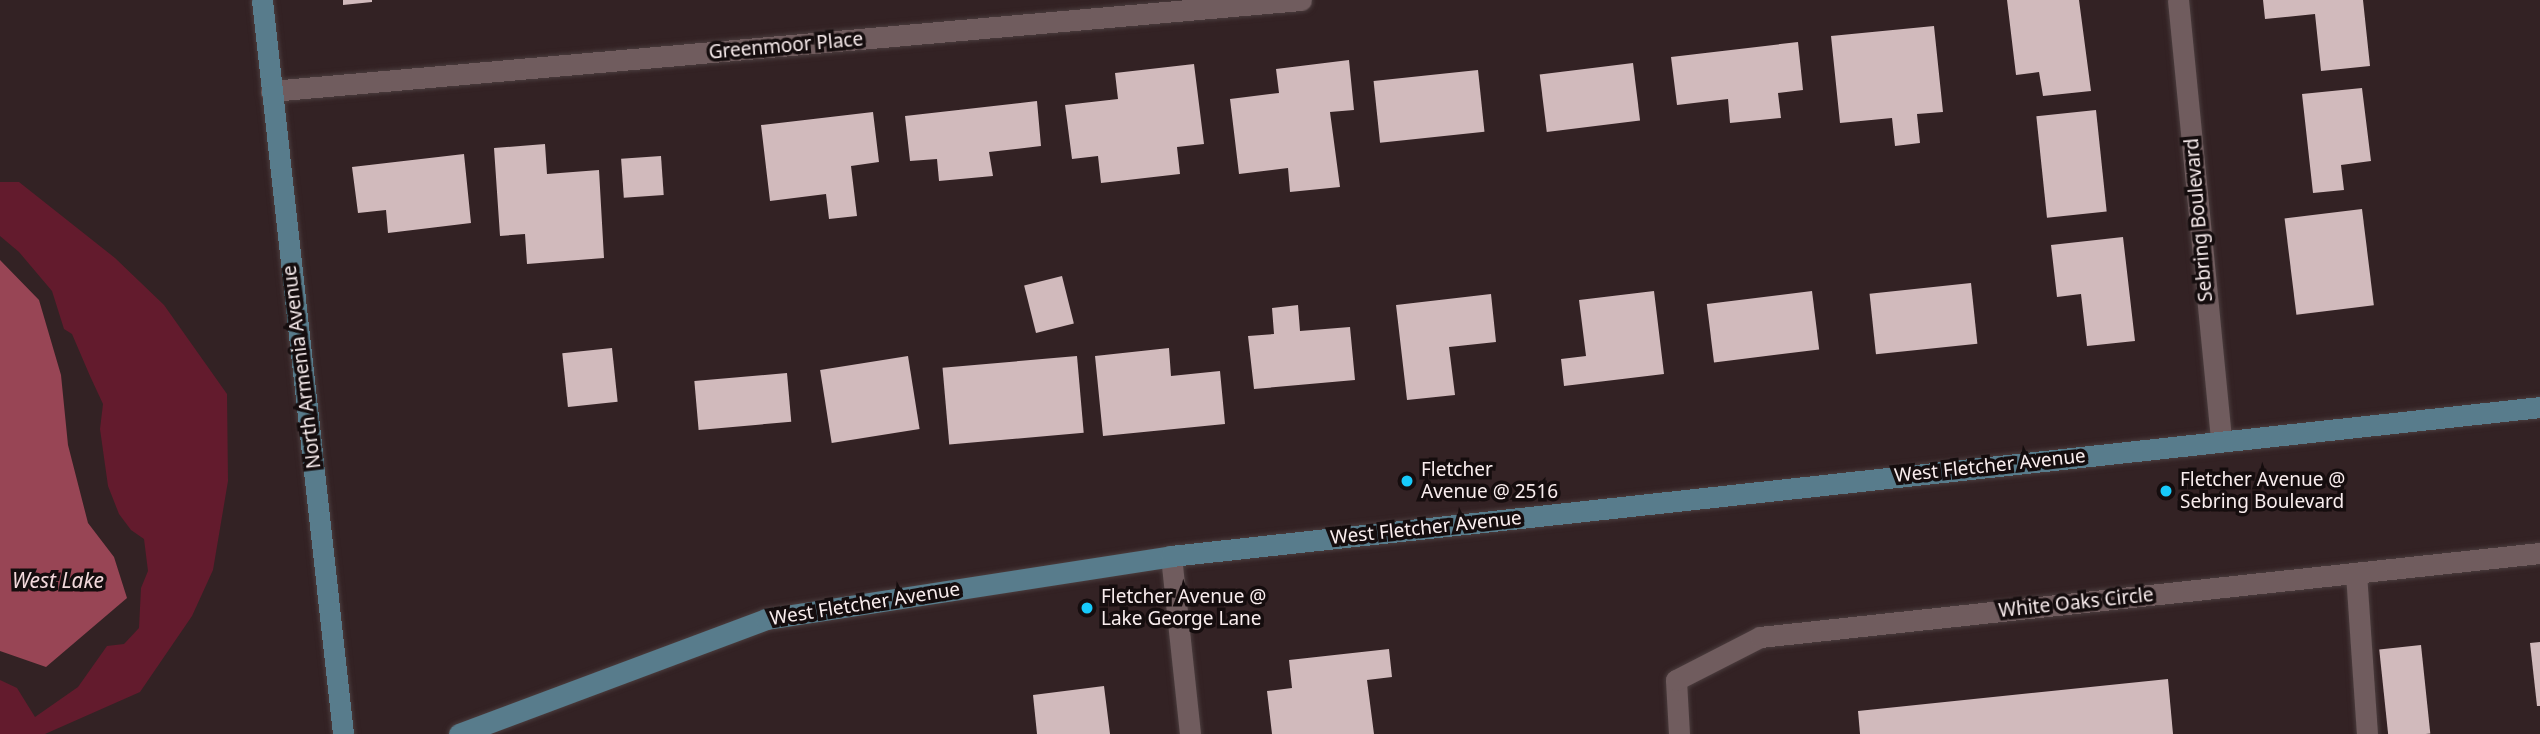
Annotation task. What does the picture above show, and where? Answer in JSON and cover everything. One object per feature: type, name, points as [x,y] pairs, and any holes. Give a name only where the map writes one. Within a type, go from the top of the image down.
[{"type":"main road","name":"North Armenia Avenue","points":[[262,0],[343,734]]},
{"type":"main road","name":"West Fletcher Avenue","points":[[459,734],[766,619],[1171,556],[2540,407]]},
{"type":"street","name":"Greenmoor Place","points":[[271,91],[1145,7],[1301,0]]},
{"type":"street","name":"Sebring Boulevard","points":[[2178,0],[2221,441]]},
{"type":"street","name":"White Oaks Circle","points":[[1679,734],[1676,680],[1760,637],[2540,553]]},
{"type":"street","points":[[1171,556],[1190,734]]},
{"type":"street","points":[[2356,573],[2367,734]]},
{"type":"shaded area","points":[[0,182],[19,182],[115,258],[164,305],[227,394],[228,481],[213,570],[192,616],[140,692],[45,734],[0,734],[0,680],[17,688],[35,717],[78,687],[107,646],[124,644],[139,628],[141,588],[148,571],[144,539],[131,530],[119,514],[108,486],[100,429],[103,404],[72,334],[64,329],[52,291],[19,252],[0,236]]},
{"type":"water","name":"West Lake","points":[[0,260],[39,300],[61,375],[68,445],[88,523],[114,557],[127,598],[46,667],[0,651]]},
{"type":"building","points":[[343,0],[372,0],[372,2],[343,5]]},
{"type":"building","points":[[2007,0],[2079,0],[2091,91],[2043,96],[2039,72],[2016,75]]},
{"type":"building","points":[[2263,0],[2363,0],[2370,66],[2321,71],[2315,14],[2265,19]]},
{"type":"building","points":[[1934,26],[1943,112],[1917,114],[1920,143],[1895,146],[1892,118],[1840,123],[1831,36]]},
{"type":"building","points":[[1798,42],[1803,90],[1778,93],[1781,118],[1730,123],[1728,99],[1677,105],[1671,57]]},
{"type":"building","points":[[1349,60],[1354,110],[1330,112],[1340,187],[1290,192],[1288,168],[1239,174],[1230,99],[1279,93],[1276,69]]},
{"type":"building","points":[[1633,63],[1640,121],[1547,132],[1540,74]]},
{"type":"building","points":[[1194,64],[1204,144],[1177,147],[1180,174],[1101,183],[1098,156],[1072,159],[1065,105],[1118,99],[1115,73]]},
{"type":"building","points":[[1478,70],[1484,132],[1380,143],[1374,81]]},
{"type":"building","points":[[2362,88],[2371,161],[2341,165],[2344,190],[2313,193],[2302,94]]},
{"type":"building","points":[[1037,101],[1041,146],[989,152],[993,176],[939,181],[937,159],[910,161],[905,116]]},
{"type":"building","points":[[2096,110],[2107,211],[2047,218],[2036,116]]},
{"type":"building","points":[[873,112],[879,162],[851,166],[857,216],[829,219],[826,194],[770,201],[761,125]]},
{"type":"building","points":[[545,144],[547,174],[599,170],[604,258],[527,264],[525,234],[500,236],[494,148]]},
{"type":"building","points":[[464,154],[471,223],[388,233],[386,210],[358,213],[352,167]]},
{"type":"building","points":[[661,156],[664,195],[624,198],[621,159]]},
{"type":"building","points":[[2362,209],[2374,305],[2296,315],[2285,219]]},
{"type":"building","points":[[2123,237],[2135,341],[2087,346],[2081,294],[2057,297],[2051,245]]},
{"type":"building","points":[[1062,276],[1074,324],[1036,333],[1024,285]]},
{"type":"building","points":[[1971,283],[1977,344],[1876,354],[1870,294]]},
{"type":"building","points":[[1654,291],[1664,374],[1564,386],[1561,359],[1586,356],[1579,300]]},
{"type":"building","points":[[1812,291],[1819,350],[1714,362],[1707,304]]},
{"type":"building","points":[[1491,294],[1496,342],[1449,347],[1455,395],[1407,400],[1396,305]]},
{"type":"building","points":[[1298,305],[1300,331],[1350,327],[1355,380],[1254,389],[1248,336],[1274,334],[1272,308]]},
{"type":"building","points":[[612,348],[618,402],[568,407],[562,353]]},
{"type":"building","points":[[1169,348],[1171,376],[1220,371],[1225,424],[1103,436],[1095,356]]},
{"type":"building","points":[[908,356],[920,429],[832,443],[820,370]]},
{"type":"building","points":[[1077,356],[1084,433],[949,444],[943,368]]},
{"type":"building","points":[[787,373],[791,422],[699,430],[694,381]]},
{"type":"building","points":[[2540,642],[2540,706],[2537,706],[2530,643]]},
{"type":"building","points":[[2421,645],[2430,734],[2388,734],[2379,649]]},
{"type":"building","points":[[1389,649],[1392,677],[1367,680],[1374,734],[1272,734],[1267,691],[1292,688],[1289,660]]},
{"type":"building","points":[[2168,679],[2173,734],[1860,734],[1858,711]]},
{"type":"building","points":[[1104,686],[1110,734],[1037,734],[1033,695]]},
{"type":"place","name":"Fletcher Avenue @ 2516","points":[[1407,481]]},
{"type":"place","name":"Fletcher Avenue @ Sebring Boulevard","points":[[2166,491]]},
{"type":"place","name":"Fletcher Avenue @ Lake George Lane","points":[[1087,608]]}]
